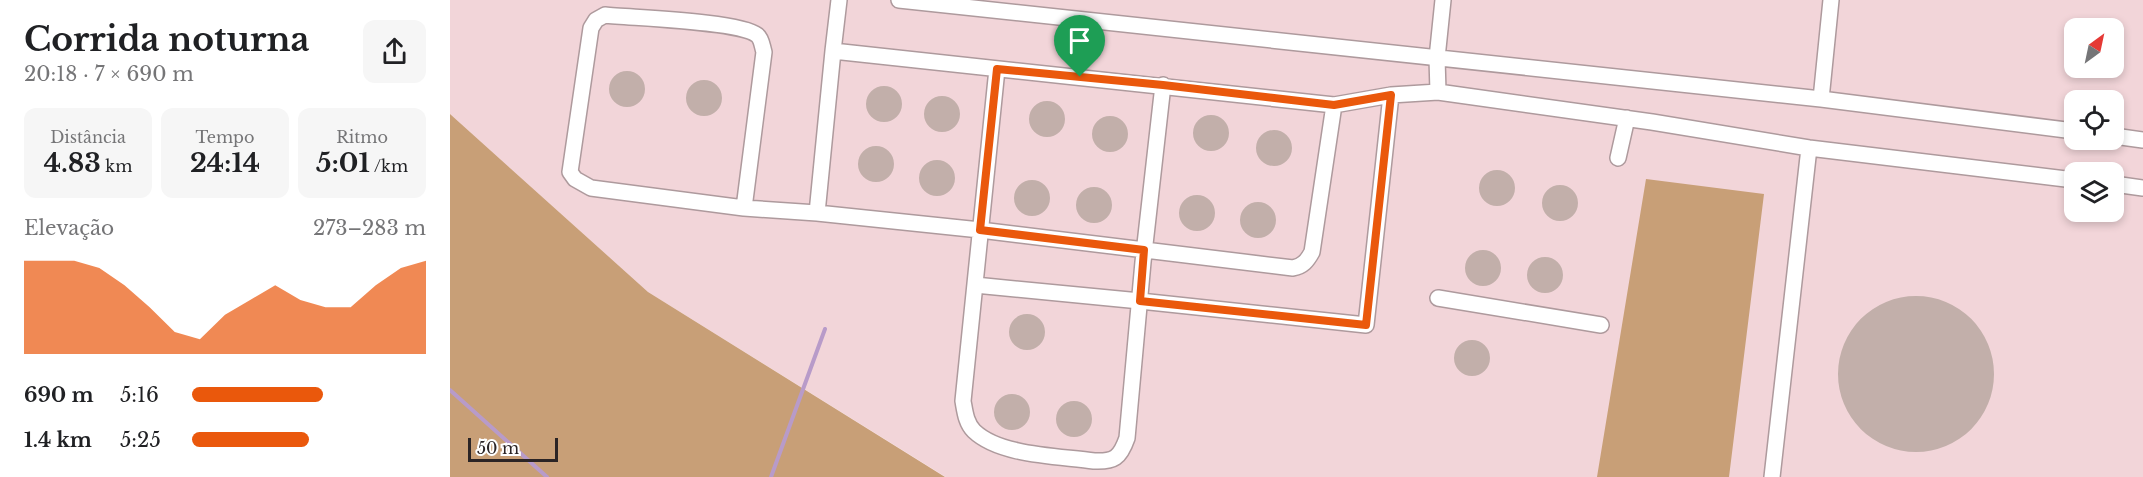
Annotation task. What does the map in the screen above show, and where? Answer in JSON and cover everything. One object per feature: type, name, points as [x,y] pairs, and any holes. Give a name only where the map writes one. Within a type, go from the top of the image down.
[{"type":"lane","points":[[817,213],[840,0]]},
{"type":"lane","points":[[899,0],[1044,8],[1437,58],[1821,99],[2064,130]]},
{"type":"lane","points":[[1438,92],[1437,58],[1443,0]]},
{"type":"lane","points":[[1821,99],[1831,0]]},
{"type":"lane","points":[[744,208],[764,52],[762,42],[757,35],[720,25],[605,15],[596,20],[591,28],[570,172],[575,179],[591,188],[744,208],[980,230],[1144,256],[1293,268],[1300,266],[1312,252],[1334,105]]},
{"type":"lane","points":[[833,51],[1334,105],[1391,95],[1438,92],[1627,118],[1809,148],[2064,179]]},
{"type":"lane","points":[[997,69],[963,401],[965,415],[973,430],[1006,450],[1094,461],[1108,462],[1117,457],[1124,448],[1127,438],[1163,85]]},
{"type":"lane","points":[[975,285],[1140,294],[1366,325],[1391,95]]},
{"type":"lane","points":[[1618,158],[1627,118]]},
{"type":"lane","points":[[2124,137],[2143,140]]},
{"type":"lane","points":[[1772,477],[1809,148]]},
{"type":"lane","points":[[2124,185],[2143,188]]},
{"type":"lane","points":[[1438,298],[1600,326]]},
{"type":"shaded area","points":[[450,0],[2143,0],[2143,477],[946,477],[648,292],[450,114]]},
{"type":"shaded area","points":[[450,114],[648,292],[945,477],[450,477]]},
{"type":"shaded area","points":[[1646,179],[1764,194],[1729,477],[1597,477]]},
{"type":"building","points":[[627,71],[639,77],[645,89],[639,101],[627,107],[615,101],[609,89],[615,77]]},
{"type":"building","points":[[704,80],[716,86],[722,98],[716,110],[704,116],[692,110],[686,98],[692,86]]},
{"type":"building","points":[[884,86],[896,92],[902,104],[896,116],[884,122],[872,116],[866,104],[872,92]]},
{"type":"building","points":[[942,96],[954,102],[960,114],[954,126],[942,132],[930,126],[924,114],[930,102]]},
{"type":"building","points":[[1047,101],[1059,107],[1065,119],[1059,131],[1047,137],[1035,131],[1029,119],[1035,107]]},
{"type":"building","points":[[1211,115],[1223,121],[1229,133],[1223,145],[1211,151],[1199,145],[1193,133],[1199,121]]},
{"type":"building","points":[[1110,116],[1122,122],[1128,134],[1122,146],[1110,152],[1098,146],[1092,134],[1098,122]]},
{"type":"building","points":[[1274,130],[1286,136],[1292,148],[1286,160],[1274,166],[1262,160],[1256,148],[1262,136]]},
{"type":"building","points":[[876,146],[888,152],[894,164],[888,176],[876,182],[864,176],[858,164],[864,152]]},
{"type":"building","points":[[937,160],[949,166],[955,178],[949,190],[937,196],[925,190],[919,178],[925,166]]},
{"type":"building","points":[[1497,170],[1509,176],[1515,188],[1509,200],[1497,206],[1485,200],[1479,188],[1485,176]]},
{"type":"building","points":[[1032,180],[1044,186],[1050,198],[1044,210],[1032,216],[1020,210],[1014,198],[1020,186]]},
{"type":"building","points":[[1560,185],[1572,191],[1578,203],[1572,215],[1560,221],[1548,215],[1542,203],[1548,191]]},
{"type":"building","points":[[1094,187],[1106,193],[1112,205],[1106,217],[1094,223],[1082,217],[1076,205],[1082,193]]},
{"type":"building","points":[[1197,195],[1209,201],[1215,213],[1209,225],[1197,231],[1185,225],[1179,213],[1185,201]]},
{"type":"building","points":[[1258,202],[1270,208],[1276,220],[1270,232],[1258,238],[1246,232],[1240,220],[1246,208]]},
{"type":"building","points":[[1483,250],[1495,256],[1501,268],[1495,280],[1483,286],[1471,280],[1465,268],[1471,256]]},
{"type":"building","points":[[1545,257],[1557,263],[1563,275],[1557,287],[1545,293],[1533,287],[1527,275],[1533,263]]},
{"type":"building","points":[[1916,296],[1931,297],[1946,302],[1971,319],[1988,344],[1993,359],[1993,389],[1988,404],[1971,429],[1946,446],[1931,451],[1916,452],[1901,451],[1886,446],[1861,429],[1844,404],[1839,389],[1838,374],[1839,359],[1844,344],[1861,319],[1886,302],[1901,297]]},
{"type":"building","points":[[1027,314],[1039,320],[1045,332],[1039,344],[1027,350],[1015,344],[1009,332],[1015,320]]},
{"type":"building","points":[[1472,340],[1484,346],[1490,358],[1484,370],[1472,376],[1460,370],[1454,358],[1460,346]]},
{"type":"building","points":[[1012,394],[1024,400],[1030,412],[1024,424],[1012,430],[1000,424],[994,412],[1000,400]]},
{"type":"building","points":[[1074,401],[1086,407],[1092,419],[1086,431],[1074,437],[1062,431],[1056,419],[1062,407]]},
{"type":"waterway","points":[[771,477],[825,329]]},
{"type":"waterway","points":[[450,390],[547,477]]},
{"type":"route","points":[[997,69],[1080,77],[1334,105],[1391,95],[1366,325],[1140,301],[1144,250],[980,230],[997,69]]}]
